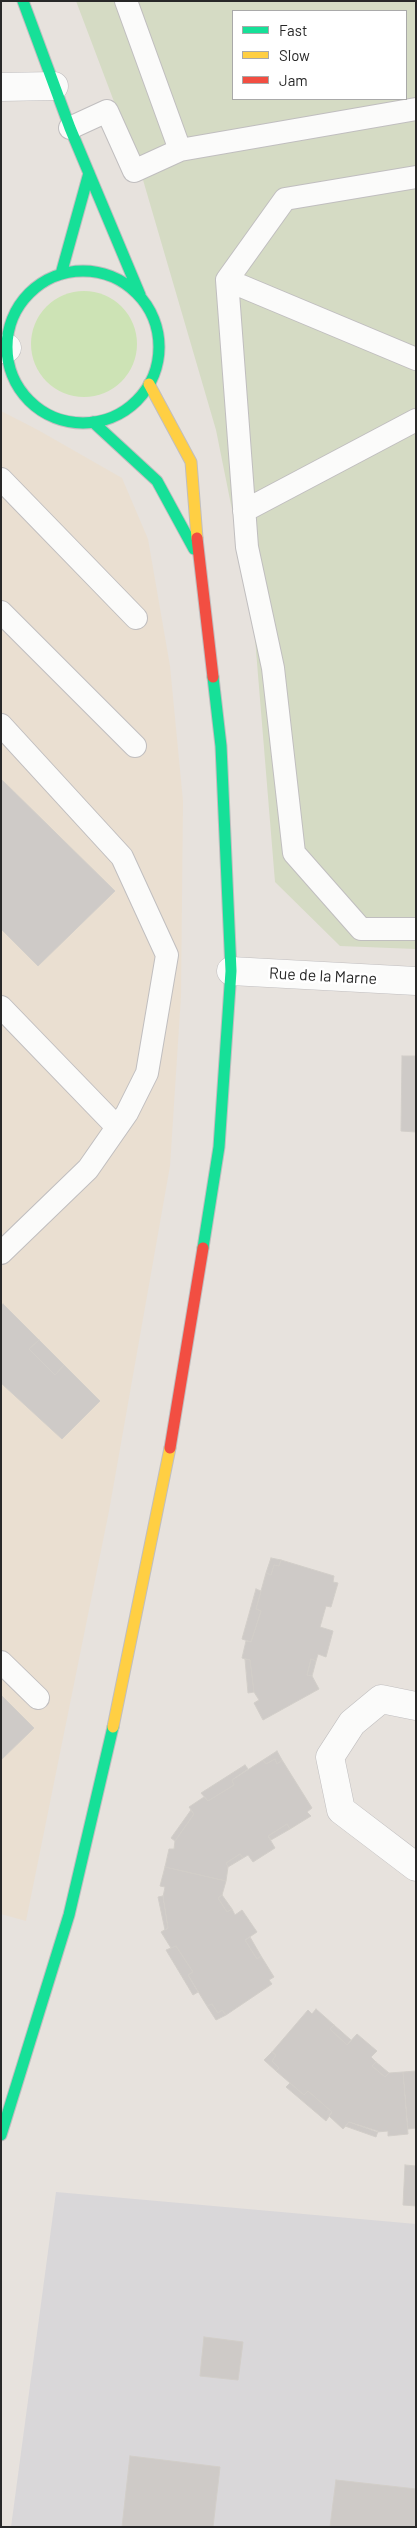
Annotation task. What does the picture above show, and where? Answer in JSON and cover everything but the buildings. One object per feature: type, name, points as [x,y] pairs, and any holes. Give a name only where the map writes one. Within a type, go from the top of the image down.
[{"type":"street","points":[[23,1],[70,128],[140,296],[153,315],[158,338],[158,362],[150,384],[140,398],[126,410],[110,418],[94,422],[72,422],[58,418],[34,404],[20,388],[10,369],[4,349],[10,324],[21,302],[39,284],[60,274],[82,270],[103,273],[123,282],[140,296]]},
{"type":"street","points":[[1,87],[54,86]]},
{"type":"street","points":[[60,274],[90,173]]},
{"type":"street","points":[[1,2135],[68,1915],[120,1696],[174,1427],[219,1147],[231,971],[221,746],[199,556],[191,462],[150,384]]},
{"type":"street","points":[[94,422],[157,481],[199,556]]},
{"type":"street","name":"Rue de la Marne","points":[[231,971],[416,981]]},
{"type":"street","points":[[416,1706],[381,1699],[352,1723],[330,1757],[341,1810],[416,1867]]},
{"type":"lane","points":[[126,1],[180,150]]},
{"type":"lane","points":[[70,128],[107,111],[134,171],[180,150],[416,109]]},
{"type":"lane","points":[[416,177],[285,199],[226,280],[247,547],[273,668],[294,852],[362,929],[416,929]]},
{"type":"lane","points":[[226,280],[416,359]]},
{"type":"lane","points":[[244,511],[416,420]]},
{"type":"lane","points":[[1,478],[136,618]]},
{"type":"lane","points":[[1,612],[135,746]]},
{"type":"lane","points":[[1,725],[122,857],[167,955],[147,1073],[127,1113],[88,1168],[1,1253]]},
{"type":"lane","points":[[1,1007],[117,1127]]},
{"type":"lane","points":[[1,1662],[38,1698]]},
{"type":"shaded area","points":[[1,411],[122,478],[148,539],[170,666],[183,801],[181,996],[170,1166],[109,1511],[26,1921],[1,1914]]},
{"type":"shaded area","points":[[56,2192],[416,2224],[416,2527],[11,2527]]},
{"type":"green space","points":[[76,1],[416,1],[416,949],[340,946],[275,882],[253,614],[216,430],[141,173]]},
{"type":"green space","points":[[84,291],[104,295],[121,307],[133,324],[137,344],[133,364],[121,381],[104,393],[84,397],[64,393],[47,381],[35,364],[31,344],[35,324],[47,307],[64,295]]},
{"type":"traffic: fast","points":[[23,1],[70,128],[140,295]]},
{"type":"traffic: fast","points":[[61,274],[89,173]]},
{"type":"traffic: fast","points":[[83,271],[112,277],[125,284],[136,294],[146,305],[153,318],[159,347],[153,376],[146,389],[136,400],[125,410],[112,417],[83,423],[54,417],[41,410],[30,400],[20,389],[13,376],[7,347],[13,318],[20,305],[30,294],[41,284],[54,277],[83,271]]},
{"type":"traffic: fast","points":[[93,422],[157,481],[194,549]]},
{"type":"traffic: fast","points":[[203,1248],[219,1147],[231,971],[221,746],[213,677]]},
{"type":"traffic: fast","points":[[1,2135],[69,1915],[113,1727]]},
{"type":"traffic: slow","points":[[149,384],[191,462],[197,538]]},
{"type":"traffic: slow","points":[[113,1727],[170,1448]]},
{"type":"traffic: jam","points":[[197,538],[213,677]]},
{"type":"traffic: jam","points":[[170,1448],[203,1248]]}]
